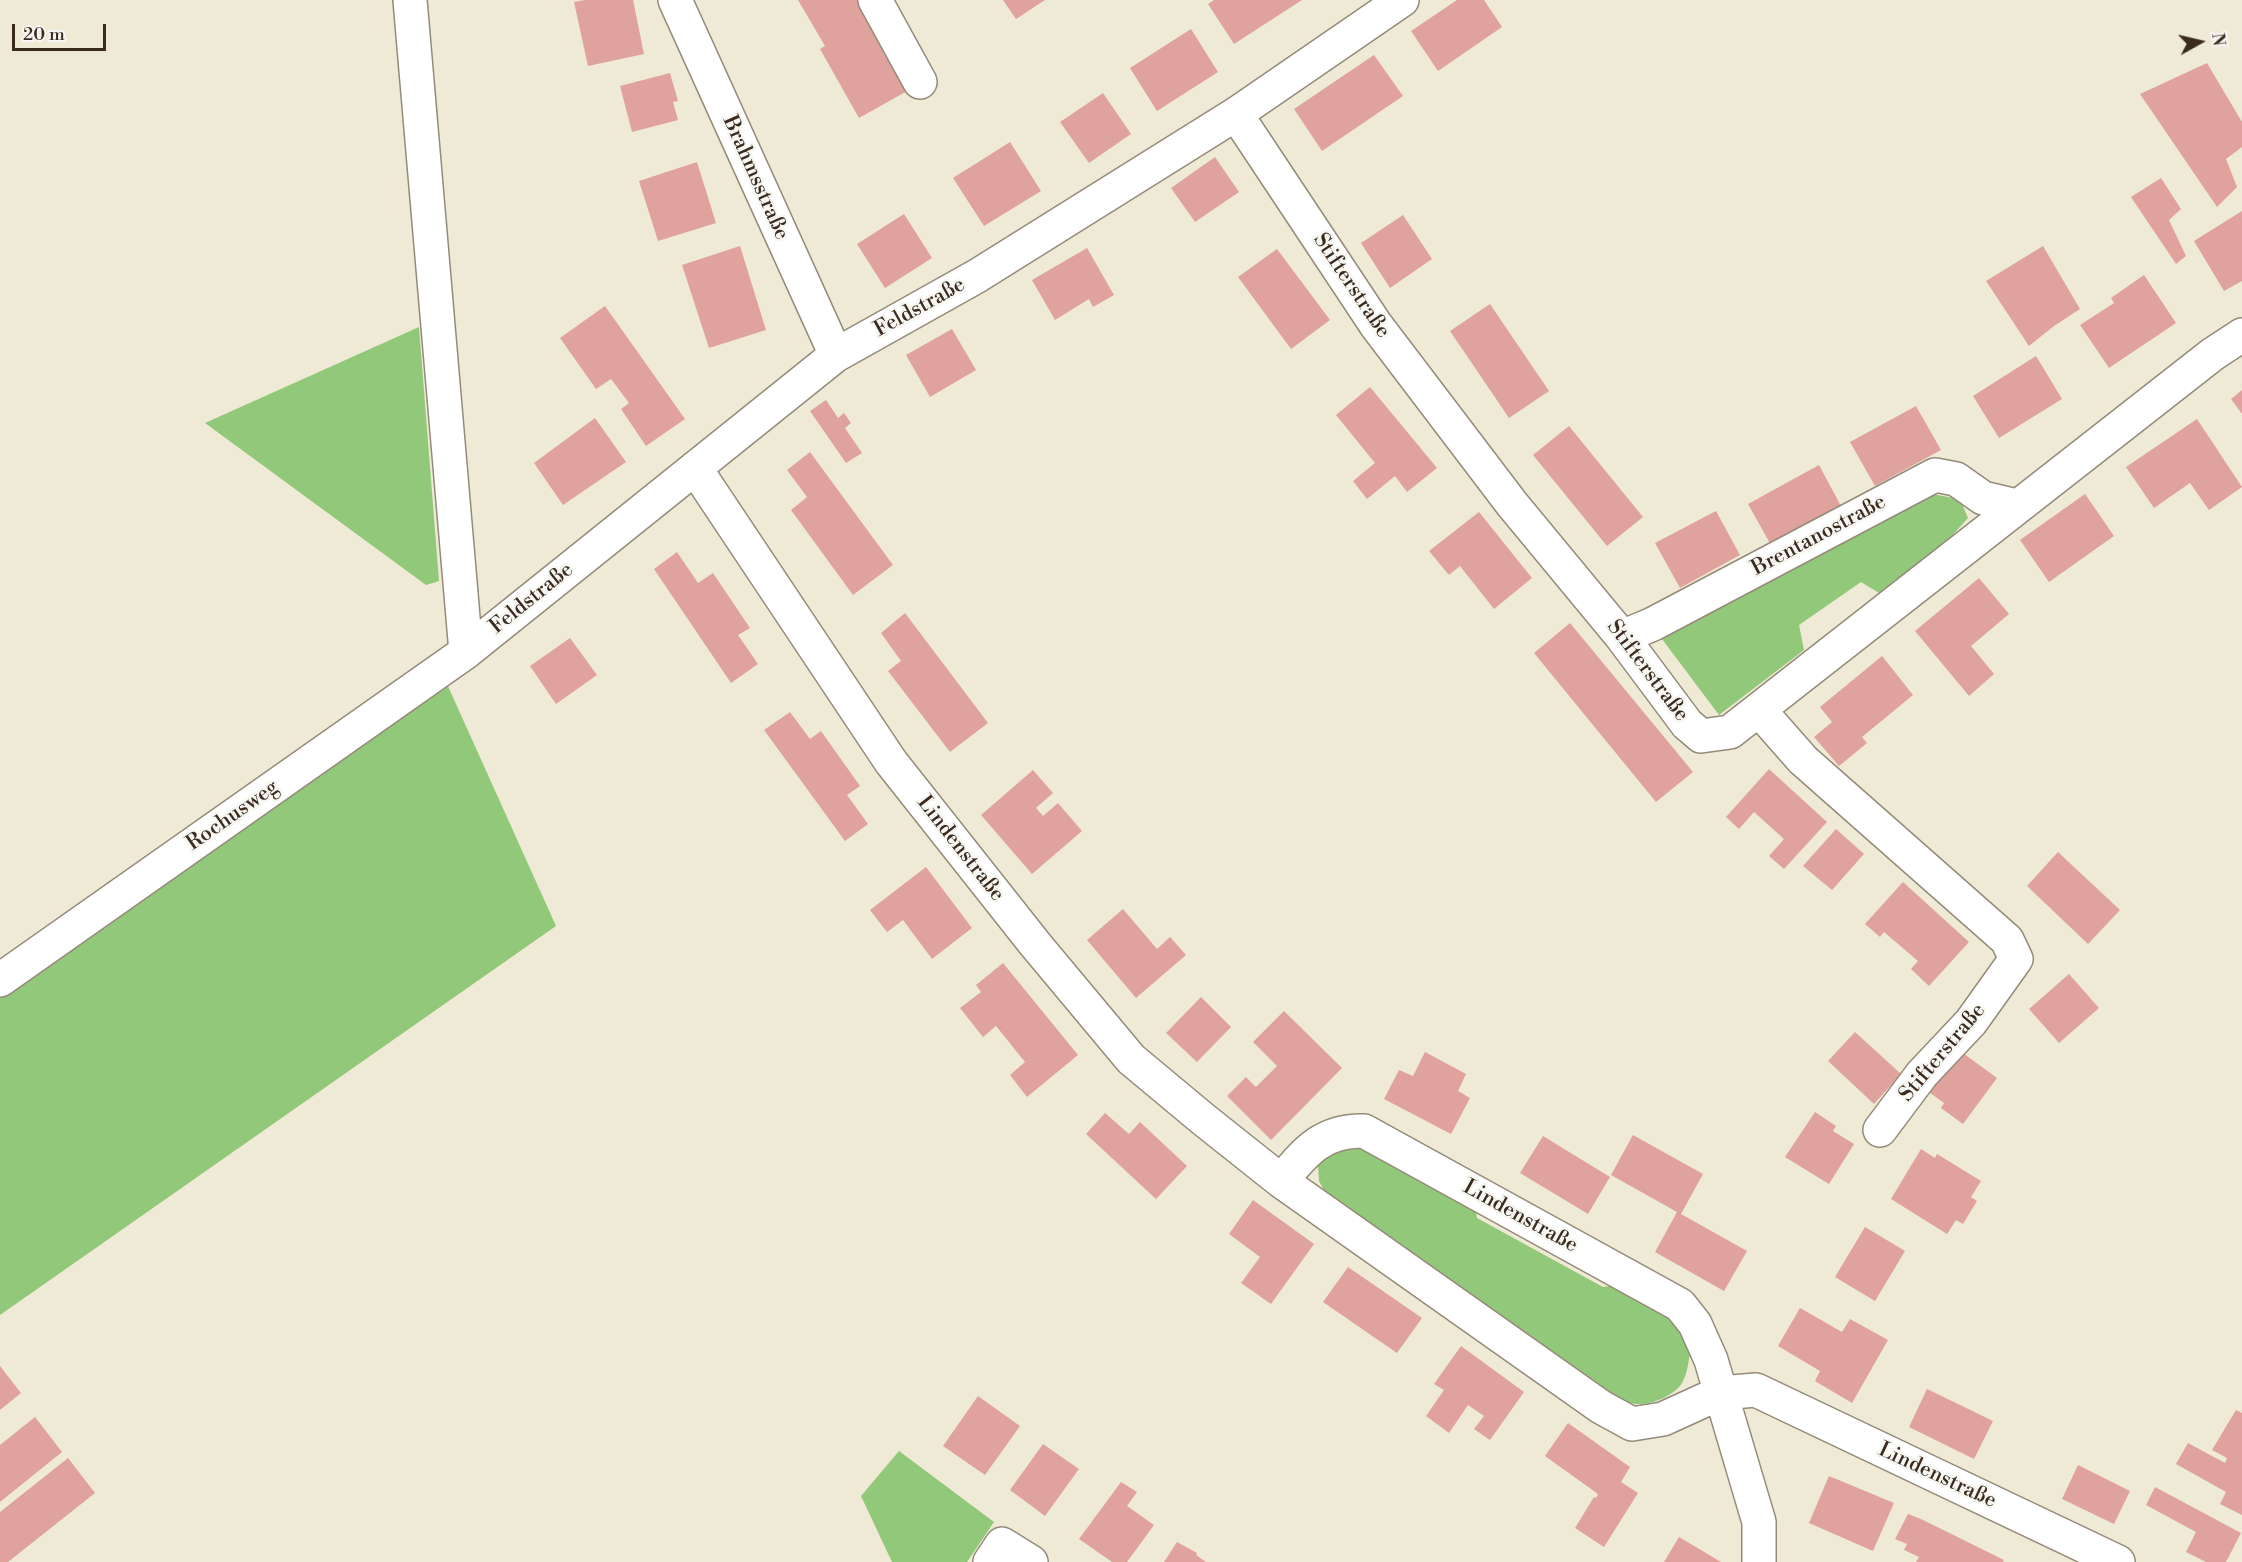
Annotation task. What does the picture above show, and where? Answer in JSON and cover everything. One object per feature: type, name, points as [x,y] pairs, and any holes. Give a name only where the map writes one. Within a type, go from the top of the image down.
[{"type":"street","points":[[410,0],[465,652]]},
{"type":"street","points":[[874,0],[920,82]]},
{"type":"street","name":"Feldstraße","points":[[465,652],[836,355],[977,276],[1236,114],[1402,0]]},
{"type":"street","name":"Brahmsstraße","points":[[680,2],[836,355]]},
{"type":"street","name":"Stifterstraße","points":[[1236,114],[1376,325],[1512,504],[1622,637],[1686,724],[1701,736],[1730,732],[1759,710],[1803,760],[2007,940],[2016,959],[1971,1022],[1922,1074],[1880,1130]]},
{"type":"street","points":[[1759,710],[2213,354],[2242,336]]},
{"type":"street","name":"Lindenstraße","points":[[695,468],[891,762],[1035,944],[1131,1059],[1281,1181],[1601,1407],[1632,1424],[1663,1419],[1720,1393],[1756,1390],[2118,1562]]},
{"type":"street","name":"Brentanostraße","points":[[1622,637],[1653,624],[1935,476],[1956,479],[1983,498],[2017,506]]},
{"type":"street","name":"Rochusweg","points":[[0,980],[465,652]]},
{"type":"street","name":"Lindenstraße","points":[[1281,1181],[1302,1156],[1333,1134],[1364,1131],[1680,1305],[1695,1324],[1708,1352],[1720,1393]]},
{"type":"street","points":[[1720,1393],[1759,1522],[1759,1562]]},
{"type":"street","points":[[990,1562],[1002,1544],[1032,1562]]},
{"type":"green space","points":[[419,327],[439,581],[426,585],[205,423]]},
{"type":"green space","points":[[1931,494],[1960,499],[1968,518],[1948,540],[1879,593],[1861,582],[1799,625],[1804,650],[1719,715],[1662,639],[1902,504]]},
{"type":"green space","points":[[447,684],[556,926],[0,1315],[0,997]]},
{"type":"green space","points":[[1361,1141],[1474,1201],[1477,1218],[1603,1287],[1624,1284],[1667,1308],[1691,1346],[1682,1383],[1668,1396],[1655,1401],[1636,1404],[1622,1400],[1325,1192],[1319,1181],[1318,1166],[1328,1152]]},
{"type":"green space","points":[[899,1451],[994,1522],[967,1562],[892,1562],[861,1496]]},
{"type":"building","points":[[633,0],[644,54],[588,66],[574,2]]},
{"type":"building","points":[[798,0],[863,0],[909,90],[859,118],[820,49],[825,46]]},
{"type":"building","points":[[1003,0],[1045,0],[1016,19]]},
{"type":"building","points":[[1214,0],[1302,0],[1234,44],[1208,4]]},
{"type":"building","points":[[1457,0],[1484,0],[1502,27],[1438,71],[1411,31]]},
{"type":"building","points":[[1191,29],[1218,72],[1157,111],[1130,68]]},
{"type":"building","points":[[1374,55],[1403,96],[1322,151],[1294,109]]},
{"type":"building","points":[[2207,63],[2242,122],[2242,147],[2226,159],[2237,187],[2217,207],[2140,94]]},
{"type":"building","points":[[670,73],[678,101],[673,102],[678,120],[632,132],[620,86]]},
{"type":"building","points":[[1103,93],[1131,134],[1089,163],[1060,122]]},
{"type":"building","points":[[1010,142],[1041,191],[984,226],[953,178]]},
{"type":"building","points":[[1215,157],[1239,192],[1195,222],[1171,188]]},
{"type":"building","points":[[697,162],[716,223],[658,241],[639,181]]},
{"type":"building","points":[[2161,178],[2181,209],[2169,220],[2186,256],[2176,264],[2131,197]]},
{"type":"building","points":[[2242,211],[2242,281],[2224,291],[2194,241]]},
{"type":"building","points":[[904,214],[932,258],[885,288],[857,244]]},
{"type":"building","points":[[1403,215],[1432,259],[1390,288],[1361,243]]},
{"type":"building","points":[[740,246],[766,330],[709,348],[682,265]]},
{"type":"building","points":[[2043,246],[2080,309],[2029,346],[1986,281]]},
{"type":"building","points":[[1087,248],[1114,295],[1093,307],[1089,299],[1055,320],[1032,280]]},
{"type":"building","points":[[1277,249],[1330,320],[1291,349],[1238,277]]},
{"type":"building","points":[[2144,275],[2176,323],[2109,368],[2080,325],[2114,303],[2111,298]]},
{"type":"building","points":[[1490,304],[1549,391],[1509,418],[1450,331]]},
{"type":"building","points":[[605,306],[685,419],[646,446],[621,409],[629,403],[611,379],[596,389],[560,338]]},
{"type":"building","points":[[952,329],[976,370],[930,397],[906,355]]},
{"type":"building","points":[[2036,356],[2062,399],[1999,438],[1973,396]]},
{"type":"building","points":[[1370,387],[1437,468],[1407,492],[1395,476],[1367,499],[1353,481],[1375,463],[1336,415]]},
{"type":"building","points":[[2242,390],[2242,414],[2231,399]]},
{"type":"building","points":[[826,400],[838,418],[844,413],[851,423],[845,428],[862,453],[846,463],[810,411]]},
{"type":"building","points":[[1916,406],[1941,450],[1875,486],[1850,442]]},
{"type":"building","points":[[595,418],[626,462],[563,505],[534,463]]},
{"type":"building","points":[[2197,419],[2242,487],[2209,510],[2190,483],[2154,508],[2126,467]]},
{"type":"building","points":[[1569,426],[1643,517],[1607,546],[1533,455]]},
{"type":"building","points":[[810,452],[893,565],[853,595],[791,510],[807,497],[787,470]]},
{"type":"building","points":[[1819,465],[1842,508],[1772,547],[1748,504]]},
{"type":"building","points":[[2085,494],[2114,536],[2049,582],[2020,540]]},
{"type":"building","points":[[1716,511],[1740,555],[1680,588],[1655,543]]},
{"type":"building","points":[[1479,512],[1532,578],[1494,609],[1460,566],[1449,575],[1429,551]]},
{"type":"building","points":[[677,552],[698,583],[713,573],[750,628],[738,635],[758,664],[731,683],[654,569]]},
{"type":"building","points":[[1979,578],[2009,614],[1971,646],[1994,674],[1969,696],[1915,631]]},
{"type":"building","points":[[905,613],[988,723],[950,752],[888,671],[901,661],[881,633]]},
{"type":"building","points":[[1570,623],[1693,772],[1656,802],[1534,653]]},
{"type":"building","points":[[570,638],[597,675],[556,704],[530,666]]},
{"type":"building","points":[[1882,656],[1913,695],[1862,737],[1867,743],[1839,766],[1814,737],[1832,722],[1820,707]]},
{"type":"building","points":[[790,712],[810,739],[821,731],[860,786],[847,795],[868,824],[845,841],[764,730]]},
{"type":"building","points":[[1769,769],[1827,822],[1784,869],[1769,856],[1784,839],[1754,812],[1739,829],[1726,817]]},
{"type":"building","points":[[1033,770],[1053,793],[1036,808],[1043,816],[1058,803],[1082,831],[1032,874],[981,815]]},
{"type":"building","points":[[1836,829],[1864,854],[1832,890],[1803,866]]},
{"type":"building","points":[[2058,852],[2120,910],[2088,944],[2027,886]]},
{"type":"building","points":[[926,867],[972,928],[932,959],[903,920],[887,932],[870,910]]},
{"type":"building","points":[[1903,882],[1969,942],[1929,986],[1911,969],[1918,961],[1884,932],[1880,937],[1865,924]]},
{"type":"building","points":[[1123,909],[1157,949],[1170,937],[1186,955],[1136,998],[1087,940]]},
{"type":"building","points":[[1003,963],[1078,1055],[1027,1097],[1010,1075],[1025,1062],[996,1026],[983,1037],[960,1008],[981,992],[976,985]]},
{"type":"building","points":[[2069,974],[2099,1008],[2059,1043],[2029,1009]]},
{"type":"building","points":[[1201,997],[1231,1027],[1197,1062],[1166,1033]]},
{"type":"building","points":[[1284,1011],[1342,1068],[1271,1140],[1227,1096],[1246,1077],[1256,1087],[1277,1066],[1253,1042]]},
{"type":"building","points":[[1855,1032],[1901,1074],[1874,1104],[1828,1061]]},
{"type":"building","points":[[1956,1048],[1997,1078],[1963,1124],[1941,1108],[1944,1103],[1926,1090]]},
{"type":"building","points":[[1425,1052],[1466,1074],[1458,1091],[1470,1098],[1451,1134],[1384,1099],[1399,1070],[1413,1076]]},
{"type":"building","points":[[1815,1112],[1836,1126],[1833,1131],[1854,1144],[1829,1184],[1785,1157]]},
{"type":"building","points":[[1105,1113],[1129,1134],[1140,1122],[1187,1166],[1156,1199],[1086,1134]]},
{"type":"building","points":[[1633,1135],[1703,1174],[1681,1214],[1747,1251],[1724,1291],[1655,1252],[1677,1212],[1611,1175]]},
{"type":"building","points":[[1543,1136],[1610,1177],[1588,1214],[1520,1173]]},
{"type":"building","points":[[1921,1149],[1935,1158],[1937,1154],[1981,1181],[1971,1197],[1977,1201],[1963,1224],[1956,1220],[1947,1234],[1891,1199]]},
{"type":"building","points":[[1253,1200],[1314,1244],[1271,1304],[1241,1283],[1260,1257],[1229,1234]]},
{"type":"building","points":[[1865,1227],[1905,1251],[1875,1301],[1835,1277]]},
{"type":"building","points":[[1348,1267],[1422,1318],[1397,1353],[1323,1302]]},
{"type":"building","points":[[1800,1308],[1842,1332],[1850,1319],[1888,1340],[1852,1403],[1815,1381],[1820,1371],[1778,1346]]},
{"type":"building","points":[[1461,1346],[1524,1392],[1490,1440],[1474,1429],[1484,1416],[1468,1405],[1449,1433],[1426,1416],[1444,1390],[1434,1384]]},
{"type":"building","points":[[0,1366],[21,1393],[0,1410]]},
{"type":"building","points":[[1927,1389],[1993,1421],[1974,1459],[1909,1427]]},
{"type":"building","points":[[978,1396],[1020,1426],[985,1475],[943,1446]]},
{"type":"building","points":[[2236,1410],[2242,1413],[2242,1515],[2220,1504],[2226,1492],[2176,1464],[2188,1443],[2225,1463],[2227,1458],[2212,1450]]},
{"type":"building","points":[[35,1417],[62,1452],[0,1502],[0,1445]]},
{"type":"building","points":[[1568,1423],[1630,1467],[1621,1482],[1638,1493],[1604,1547],[1575,1528],[1598,1494],[1545,1456]]},
{"type":"building","points":[[1043,1444],[1079,1469],[1045,1516],[1010,1490]]},
{"type":"building","points":[[68,1458],[95,1493],[8,1562],[0,1562],[0,1512]]},
{"type":"building","points":[[2078,1465],[2130,1491],[2114,1524],[2062,1499]]},
{"type":"building","points":[[1829,1476],[1894,1503],[1873,1551],[1809,1523]]},
{"type":"building","points":[[1121,1482],[1137,1492],[1127,1506],[1154,1525],[1127,1562],[1112,1562],[1079,1539]]},
{"type":"building","points":[[2155,1487],[2241,1533],[2226,1562],[2206,1562],[2186,1552],[2196,1532],[2146,1505]]},
{"type":"building","points":[[1908,1514],[2004,1560],[2003,1562],[1916,1562],[1919,1557],[1904,1550],[1907,1544],[1895,1539]]},
{"type":"building","points":[[1679,1537],[1721,1562],[1664,1562]]},
{"type":"building","points":[[1177,1542],[1197,1553],[1196,1555],[1206,1562],[1164,1562]]}]
